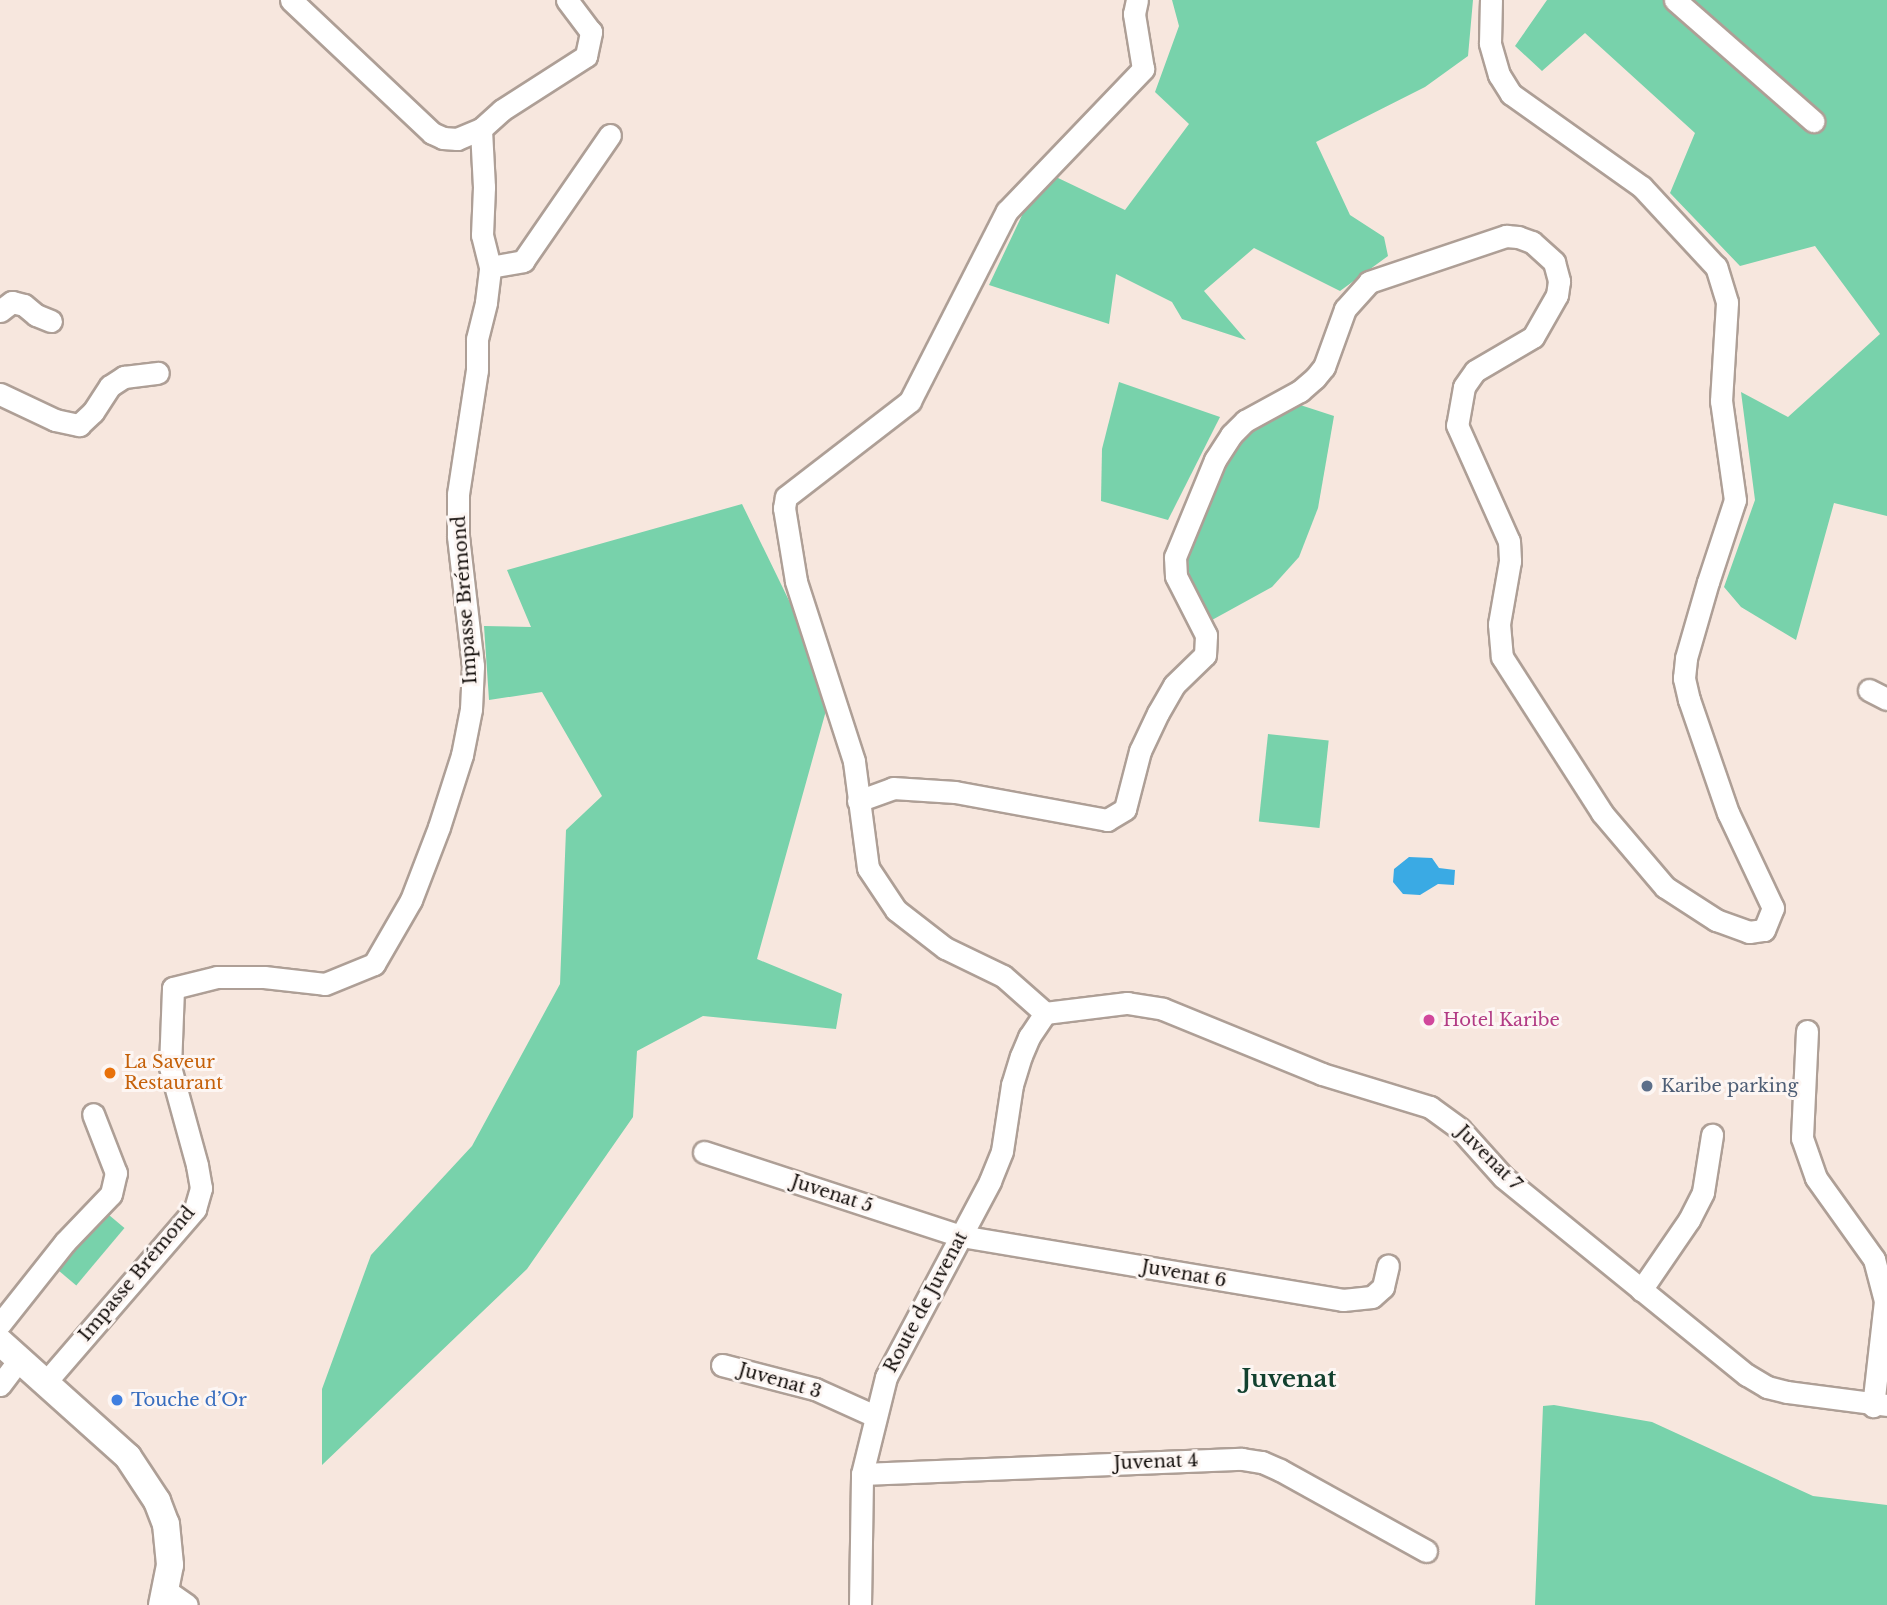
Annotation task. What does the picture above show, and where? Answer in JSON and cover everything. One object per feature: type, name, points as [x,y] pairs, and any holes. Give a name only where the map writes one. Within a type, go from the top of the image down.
[{"type":"street","points":[[291,0],[432,133],[443,138],[457,139],[481,129],[502,110],[586,56],[591,32],[568,0]]},
{"type":"street","points":[[1045,1013],[1003,976],[945,948],[896,911],[868,868],[854,761],[796,581],[784,518],[786,497],[910,401],[1007,211],[1143,69],[1134,14],[1138,0]]},
{"type":"street","points":[[858,801],[893,788],[955,792],[1107,820],[1125,809],[1140,751],[1158,713],[1174,685],[1205,655],[1206,635],[1176,576],[1175,557],[1215,460],[1231,435],[1245,421],[1300,391],[1315,378],[1324,367],[1345,309],[1369,282],[1506,236],[1518,237],[1532,242],[1554,262],[1559,281],[1557,295],[1533,337],[1475,371],[1464,387],[1457,425],[1509,541],[1510,561],[1499,624],[1502,657],[1602,813],[1665,887],[1716,920],[1749,932],[1764,930],[1773,908],[1728,813],[1684,678],[1686,658],[1707,582],[1735,500],[1721,401],[1727,302],[1716,267],[1642,187],[1511,94],[1499,75],[1490,43],[1491,0]]},
{"type":"street","points":[[1675,0],[1813,121]]},
{"type":"street","name":"Impasse Brémond","points":[[45,1383],[195,1209],[201,1188],[170,1068],[173,988],[217,977],[264,977],[325,984],[374,964],[411,900],[458,767],[471,709],[473,666],[458,536],[458,494],[477,370],[477,339],[486,302],[490,267],[482,235],[484,187],[481,129]]},
{"type":"street","points":[[490,267],[523,261],[610,135]]},
{"type":"street","points":[[0,312],[12,302],[24,305],[36,315],[51,321]]},
{"type":"street","points":[[0,394],[55,420],[79,425],[117,381],[124,377],[158,373]]},
{"type":"street","name":"Juvenat 7","points":[[1045,1013],[1126,1003],[1163,1009],[1322,1074],[1430,1107],[1460,1129],[1503,1177],[1747,1375],[1767,1387],[1880,1406]]},
{"type":"street","name":"Route de Juvenat","points":[[860,1605],[862,1474],[874,1416],[886,1377],[961,1236],[1002,1151],[1012,1085],[1021,1056],[1029,1037],[1045,1013]]},
{"type":"street","points":[[1807,1031],[1802,1138],[1816,1178],[1874,1259],[1885,1301],[1880,1406]]},
{"type":"street","points":[[0,1324],[65,1242],[111,1194],[116,1173],[93,1114]]},
{"type":"street","points":[[1641,1290],[1689,1220],[1703,1192],[1712,1135]]},
{"type":"street","name":"Juvenat 5","points":[[704,1152],[961,1236]]},
{"type":"street","name":"Juvenat 6","points":[[961,1236],[1343,1300],[1372,1297],[1383,1287],[1388,1266]]},
{"type":"street","points":[[0,1385],[10,1351],[128,1457],[157,1501],[166,1524],[172,1600]]},
{"type":"street","name":"Juvenat 3","points":[[722,1365],[815,1389],[874,1416]]},
{"type":"street","name":"Juvenat 4","points":[[862,1474],[1241,1459],[1262,1462],[1280,1470],[1426,1551]]},
{"type":"green space","points":[[1172,0],[1473,0],[1468,56],[1425,87],[1316,142],[1350,215],[1384,237],[1388,256],[1340,291],[1254,248],[1204,291],[1246,340],[1182,319],[1172,302],[1116,274],[1109,324],[989,285],[1024,211],[1056,177],[1125,210],[1189,124],[1155,92],[1179,26]]},
{"type":"green space","points":[[1547,0],[1887,0],[1887,516],[1834,503],[1796,640],[1741,607],[1724,587],[1755,500],[1741,392],[1788,417],[1880,334],[1815,246],[1740,266],[1670,193],[1695,133],[1585,33],[1542,71],[1515,46]]},
{"type":"green space","points":[[1119,382],[1220,417],[1168,520],[1101,501],[1102,449]]},
{"type":"green space","points":[[1288,401],[1334,416],[1318,508],[1299,557],[1272,587],[1212,620],[1191,593],[1188,560],[1195,519],[1228,452]]},
{"type":"green space","points":[[742,504],[832,689],[757,959],[842,994],[836,1029],[703,1016],[637,1051],[633,1117],[527,1269],[322,1465],[322,1389],[371,1255],[472,1146],[560,984],[566,830],[602,796],[542,692],[489,700],[484,626],[531,627],[507,570]]},
{"type":"green space","points":[[1268,734],[1329,740],[1319,828],[1259,822]]},
{"type":"green space","points":[[90,1199],[124,1228],[76,1285],[42,1256]]},
{"type":"green space","points":[[1554,1405],[1652,1422],[1813,1496],[1887,1505],[1887,1605],[1535,1605],[1543,1406]]},
{"type":"water","points":[[1409,857],[1432,858],[1439,868],[1455,870],[1454,885],[1438,884],[1420,895],[1403,894],[1393,882],[1394,869]]},
{"type":"place","name":"Hotel Karibe","points":[[1429,1020]]},
{"type":"place","name":"La Saveur Restaurant","points":[[110,1073]]},
{"type":"place","name":"Karibe parking","points":[[1647,1086]]},
{"type":"place","name":"Touche d’Or","points":[[117,1400]]},
{"type":"district","name":"Juvenat","points":[[1289,1379]]}]
